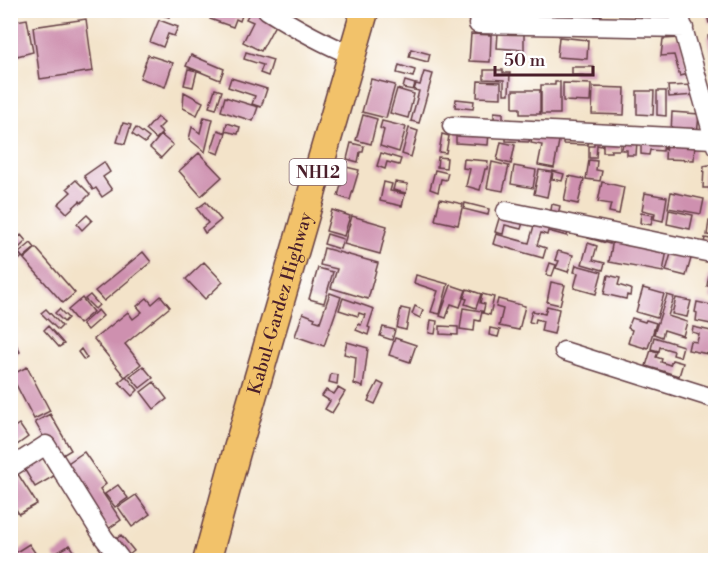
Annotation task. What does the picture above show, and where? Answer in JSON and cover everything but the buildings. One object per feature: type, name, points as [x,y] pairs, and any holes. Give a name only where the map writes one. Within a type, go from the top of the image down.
[{"type":"highway","name":"Kabul-Gardez Highway","points":[[207,561],[365,10]]},
{"type":"street","points":[[267,10],[306,33],[352,55]]},
{"type":"street","points":[[452,126],[714,142],[681,19],[478,24]]},
{"type":"street","points":[[506,212],[716,254]]},
{"type":"street","points":[[564,351],[716,399]]},
{"type":"street","points":[[10,468],[46,445],[121,561]]}]
